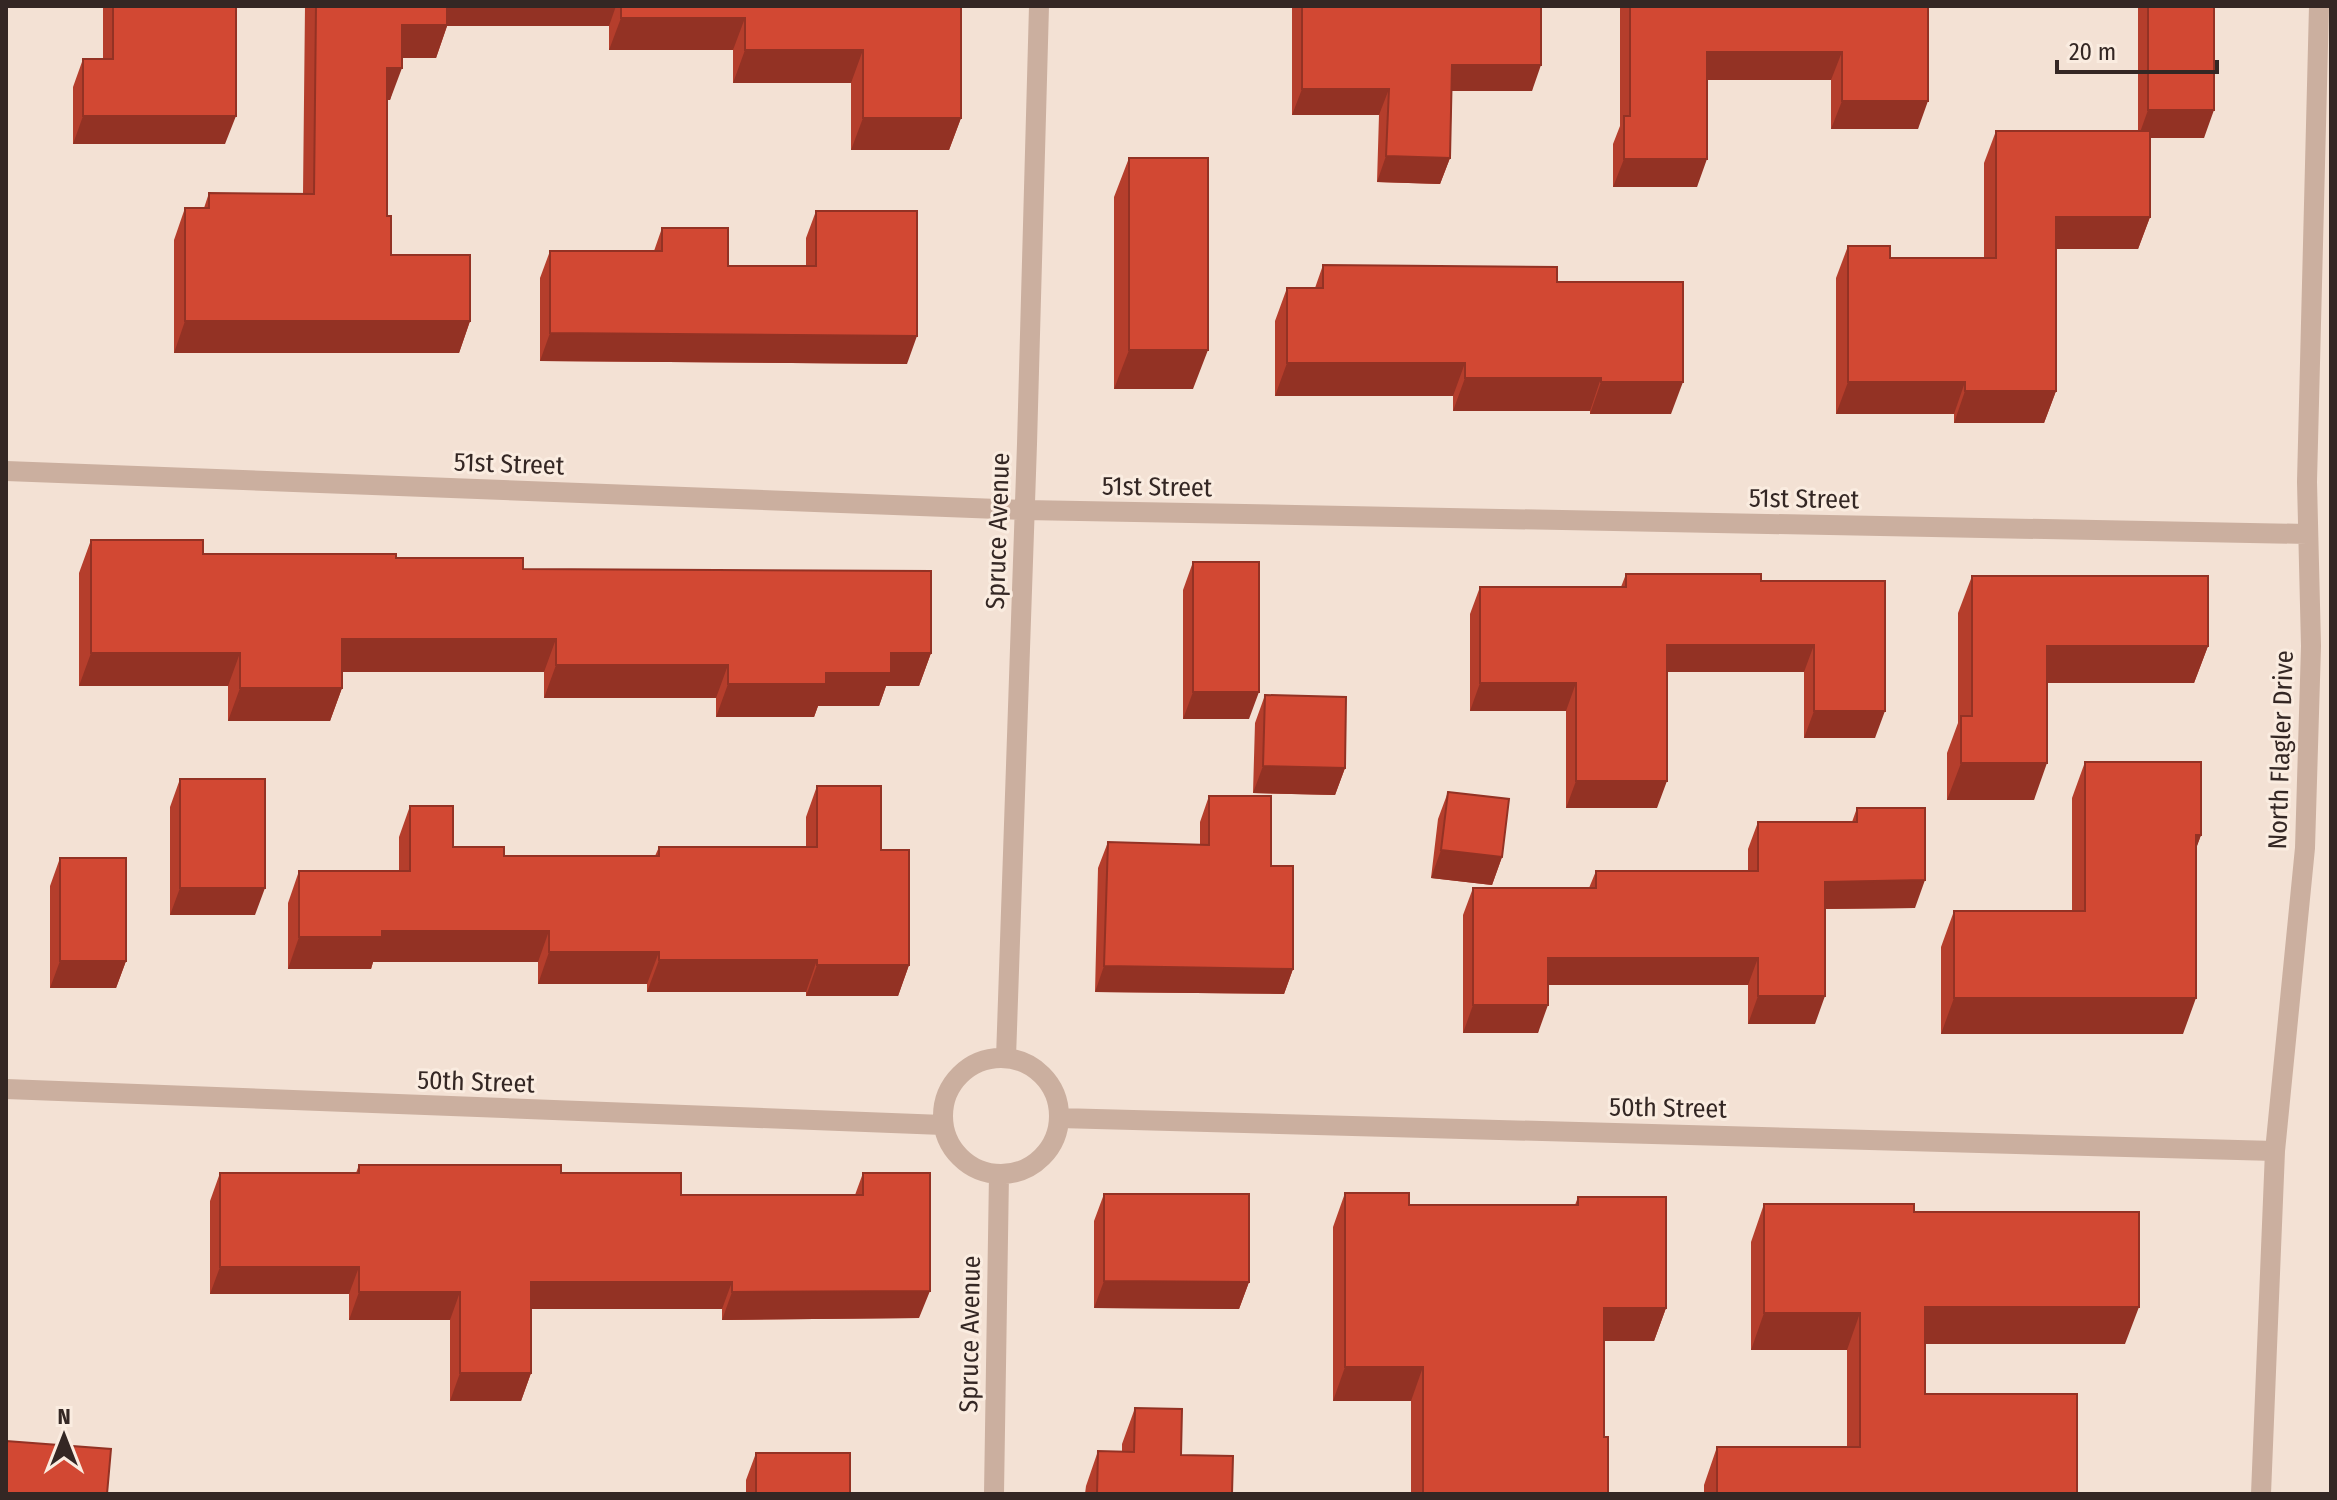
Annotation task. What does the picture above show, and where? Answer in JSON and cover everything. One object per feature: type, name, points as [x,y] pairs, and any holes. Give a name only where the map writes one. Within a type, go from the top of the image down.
[{"type":"street","name":"Spruce Avenue","points":[[1006,1058],[1039,6]]},
{"type":"street","points":[[2319,6],[2331,7]]},
{"type":"street","name":"North Flagler Drive","points":[[2261,1494],[2275,1151],[2305,848],[2311,646],[2307,534],[2319,6]]},
{"type":"street","name":"51st Street","points":[[6,471],[1025,510],[2307,534]]},
{"type":"street","points":[[1006,1058],[1022,1062],[1050,1084],[1057,1100],[1059,1118],[1055,1136],[1034,1164],[1017,1172],[999,1174],[979,1170],[962,1160],[950,1144],[943,1125],[943,1108],[948,1091],[958,1076],[980,1062],[1006,1058]]},
{"type":"street","name":"50th Street","points":[[6,1089],[943,1125]]},
{"type":"street","name":"50th Street","points":[[1059,1118],[2275,1151]]},
{"type":"street","name":"Spruce Avenue","points":[[994,1494],[999,1174]]},
{"type":"building","points":[[113,6],[236,6],[236,116],[83,116],[83,59],[113,59]]},
{"type":"building","points":[[316,6],[447,6],[447,25],[402,25],[402,68],[387,68],[387,216],[391,216],[391,255],[470,255],[470,321],[185,321],[185,208],[209,208],[209,193],[314,194]]},
{"type":"building","points":[[621,6],[961,6],[961,118],[863,118],[863,50],[745,50],[745,18],[621,18]]},
{"type":"building","points":[[1302,6],[1541,6],[1541,65],[1452,65],[1450,158],[1386,156],[1389,89],[1302,89]]},
{"type":"building","points":[[1630,6],[1928,6],[1928,101],[1842,101],[1842,52],[1707,52],[1707,159],[1624,159],[1624,116],[1630,116]]},
{"type":"building","points":[[2148,6],[2214,6],[2214,110],[2148,110]]},
{"type":"building","points":[[1996,131],[2150,131],[2150,217],[2056,217],[2056,391],[1965,391],[1965,382],[1848,382],[1848,246],[1890,246],[1890,258],[1996,258]]},
{"type":"building","points":[[1129,158],[1208,158],[1208,350],[1129,350]]},
{"type":"building","points":[[816,211],[917,211],[917,336],[550,333],[550,251],[662,251],[662,228],[728,228],[728,266],[816,266]]},
{"type":"building","points":[[1323,265],[1557,267],[1557,282],[1683,282],[1683,382],[1601,382],[1601,378],[1465,378],[1465,363],[1287,363],[1287,288],[1323,288]]},
{"type":"building","points":[[91,540],[203,540],[203,554],[396,554],[396,558],[523,558],[523,569],[931,571],[931,653],[891,653],[891,673],[826,673],[826,684],[728,684],[728,665],[556,665],[556,639],[342,639],[342,688],[240,688],[240,653],[91,653]]},
{"type":"building","points":[[1193,562],[1259,562],[1259,692],[1193,692]]},
{"type":"building","points":[[1626,574],[1761,574],[1761,581],[1885,581],[1885,711],[1814,711],[1814,645],[1667,645],[1667,781],[1576,781],[1576,683],[1480,683],[1480,587],[1626,587]]},
{"type":"building","points":[[1972,576],[2208,576],[2208,646],[2047,646],[2047,763],[1961,763],[1961,716],[1972,716]]},
{"type":"building","points":[[1265,695],[1346,697],[1345,768],[1263,766]]},
{"type":"building","points":[[2085,762],[2201,762],[2201,835],[2196,835],[2196,998],[1954,998],[1954,911],[2085,911]]},
{"type":"building","points":[[180,779],[265,779],[265,888],[180,888]]},
{"type":"building","points":[[817,786],[881,786],[881,850],[909,850],[909,965],[817,965],[817,960],[659,960],[659,952],[549,952],[549,931],[382,931],[382,937],[299,937],[299,871],[410,871],[410,806],[453,806],[453,847],[504,847],[504,856],[659,856],[659,847],[817,847]]},
{"type":"building","points":[[1448,792],[1509,799],[1502,857],[1441,850]]},
{"type":"building","points":[[1209,796],[1271,796],[1271,866],[1293,866],[1293,969],[1104,966],[1108,842],[1209,845]]},
{"type":"building","points":[[1857,808],[1925,808],[1925,880],[1825,882],[1825,996],[1758,996],[1758,958],[1548,958],[1548,1005],[1473,1005],[1473,888],[1596,888],[1596,871],[1758,871],[1758,822],[1857,822]]},
{"type":"building","points":[[60,858],[126,858],[126,961],[60,961]]},
{"type":"building","points":[[359,1165],[561,1165],[561,1173],[681,1173],[681,1195],[863,1195],[863,1173],[930,1173],[930,1291],[732,1292],[732,1282],[531,1282],[531,1373],[460,1373],[460,1292],[359,1292],[359,1267],[220,1267],[220,1173],[359,1173]]},
{"type":"building","points":[[1345,1193],[1409,1193],[1409,1205],[1578,1205],[1578,1197],[1666,1197],[1666,1308],[1604,1308],[1604,1437],[1608,1437],[1608,1494],[1423,1494],[1423,1367],[1345,1367]]},
{"type":"building","points":[[1104,1194],[1249,1194],[1249,1282],[1104,1281]]},
{"type":"building","points":[[1764,1204],[1914,1204],[1914,1212],[2139,1212],[2139,1307],[1925,1307],[1925,1394],[2077,1394],[2077,1494],[1717,1494],[1717,1447],[1860,1447],[1860,1313],[1764,1313]]},
{"type":"building","points":[[1135,1408],[1182,1409],[1181,1455],[1233,1456],[1232,1494],[1097,1494],[1098,1451],[1134,1452]]},
{"type":"building","points":[[6,1441],[111,1449],[107,1494],[6,1494]]},
{"type":"building","points":[[756,1453],[850,1453],[850,1494],[756,1494]]}]
